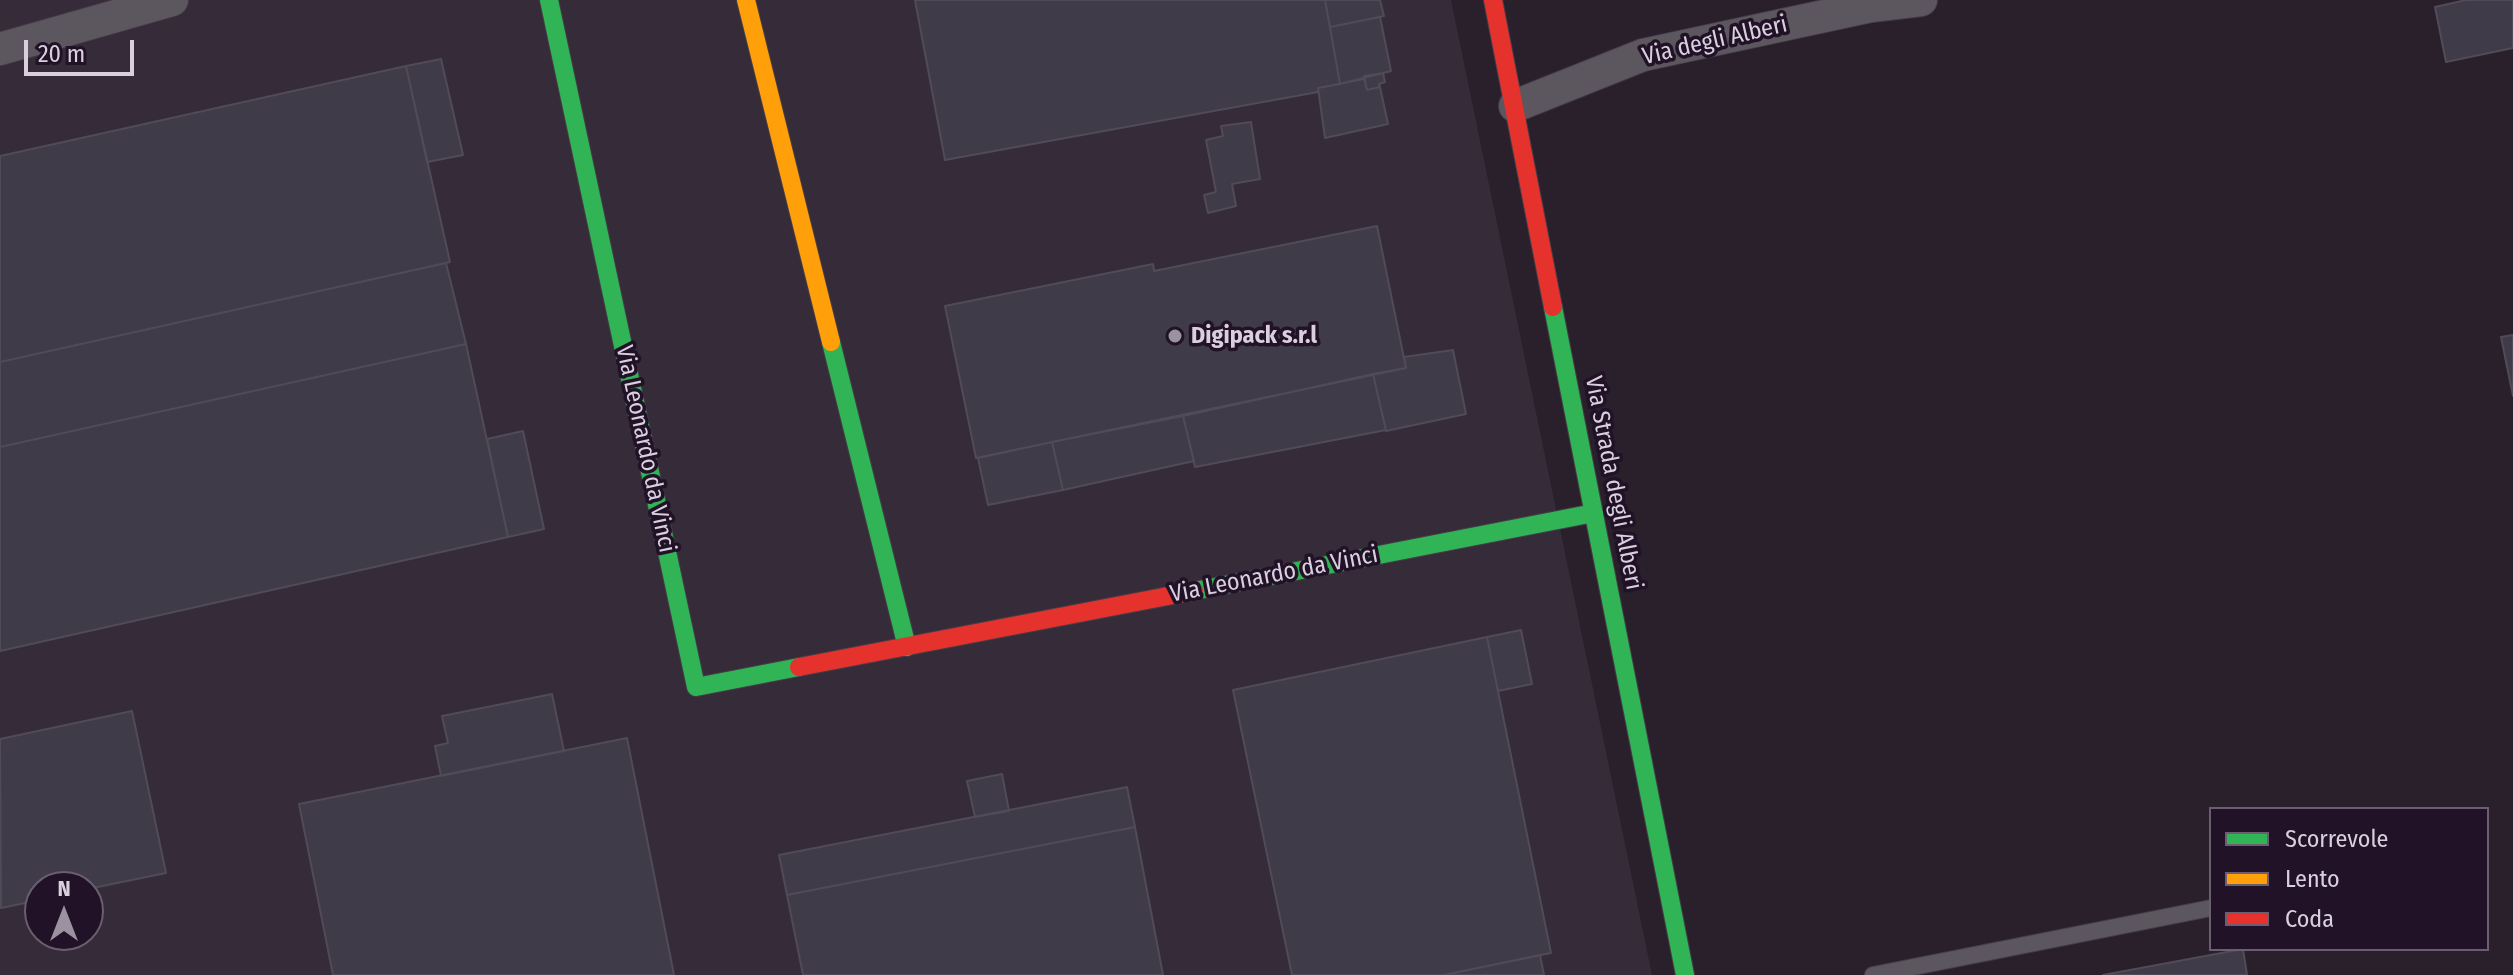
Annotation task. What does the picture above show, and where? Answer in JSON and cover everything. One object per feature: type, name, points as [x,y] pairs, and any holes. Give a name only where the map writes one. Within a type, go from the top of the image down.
[{"type":"street","points":[[0,49],[172,0]]},
{"type":"street","name":"Via Leonardo da Vinci","points":[[549,0],[696,687],[1594,513]]},
{"type":"street","points":[[746,0],[907,647]]},
{"type":"street","name":"Via Strada degli Alberi","points":[[1493,0],[1685,975]]},
{"type":"street","name":"Via degli Alberi","points":[[1515,106],[1643,55],[1871,6],[1921,0]]},
{"type":"lane","points":[[1873,975],[2209,908]]},
{"type":"shaded area","points":[[0,0],[1451,0],[1652,975],[0,975]]},
{"type":"building","points":[[915,0],[1325,0],[1340,84],[1318,88],[1318,92],[945,160]]},
{"type":"building","points":[[1325,0],[1380,0],[1384,16],[1330,27]]},
{"type":"building","points":[[2466,0],[2513,0],[2513,48],[2446,62],[2435,7]]},
{"type":"building","points":[[1380,17],[1391,71],[1340,84],[1330,27]]},
{"type":"building","points":[[441,59],[463,155],[427,162],[406,66]]},
{"type":"building","points":[[406,66],[450,262],[0,362],[0,156]]},
{"type":"building","points":[[1383,73],[1385,82],[1379,84],[1380,87],[1367,90],[1364,76]]},
{"type":"building","points":[[1364,79],[1367,90],[1380,87],[1388,124],[1325,138],[1318,88]]},
{"type":"building","points":[[1251,122],[1260,179],[1232,184],[1236,206],[1208,213],[1204,195],[1216,192],[1206,140],[1223,136],[1221,126]]},
{"type":"building","name":"Digipack s.r.l","points":[[1377,226],[1406,368],[976,458],[945,306],[1153,264],[1154,271]]},
{"type":"building","points":[[446,263],[466,344],[0,447],[0,362]]},
{"type":"building","points":[[2513,335],[2513,396],[2501,337]]},
{"type":"building","points":[[466,344],[508,537],[0,651],[0,447]]},
{"type":"building","points":[[1453,350],[1466,414],[1386,431],[1373,374],[1406,368],[1404,357]]},
{"type":"building","points":[[1373,374],[1386,430],[1195,467],[1183,416]]},
{"type":"building","points":[[1183,416],[1194,461],[1063,490],[1052,442]]},
{"type":"building","points":[[523,431],[544,529],[508,537],[487,439]]},
{"type":"building","points":[[1052,442],[1063,490],[988,505],[978,458]]},
{"type":"building","points":[[1521,630],[1532,684],[1498,691],[1487,637]]},
{"type":"building","points":[[1487,637],[1551,953],[1444,975],[1292,975],[1233,690]]},
{"type":"building","points":[[552,694],[564,751],[441,776],[435,746],[448,743],[442,716]]},
{"type":"building","points":[[132,711],[166,873],[104,886],[104,871],[24,871],[24,903],[1,908],[0,739]]},
{"type":"building","points":[[627,738],[674,975],[333,975],[299,804]]},
{"type":"building","points":[[1002,774],[1009,811],[975,817],[967,781]]},
{"type":"building","points":[[1127,787],[1135,827],[787,895],[779,855]]},
{"type":"building","points":[[1135,827],[1163,975],[803,975],[787,895]]},
{"type":"building","points":[[2243,951],[2247,975],[2103,975]]},
{"type":"building","points":[[1540,955],[1544,975],[1444,975]]},
{"type":"traffic: fast","points":[[549,0],[696,687],[799,667]]},
{"type":"traffic: fast","points":[[1553,307],[1685,975]]},
{"type":"traffic: fast","points":[[831,342],[907,647]]},
{"type":"traffic: fast","points":[[1194,591],[1594,513]]},
{"type":"traffic: slow","points":[[746,0],[831,342]]},
{"type":"traffic: jam","points":[[1493,0],[1553,307]]},
{"type":"traffic: jam","points":[[799,667],[1194,591]]},
{"type":"place","name":"Digipack s.r.l","points":[[1175,336]]}]
